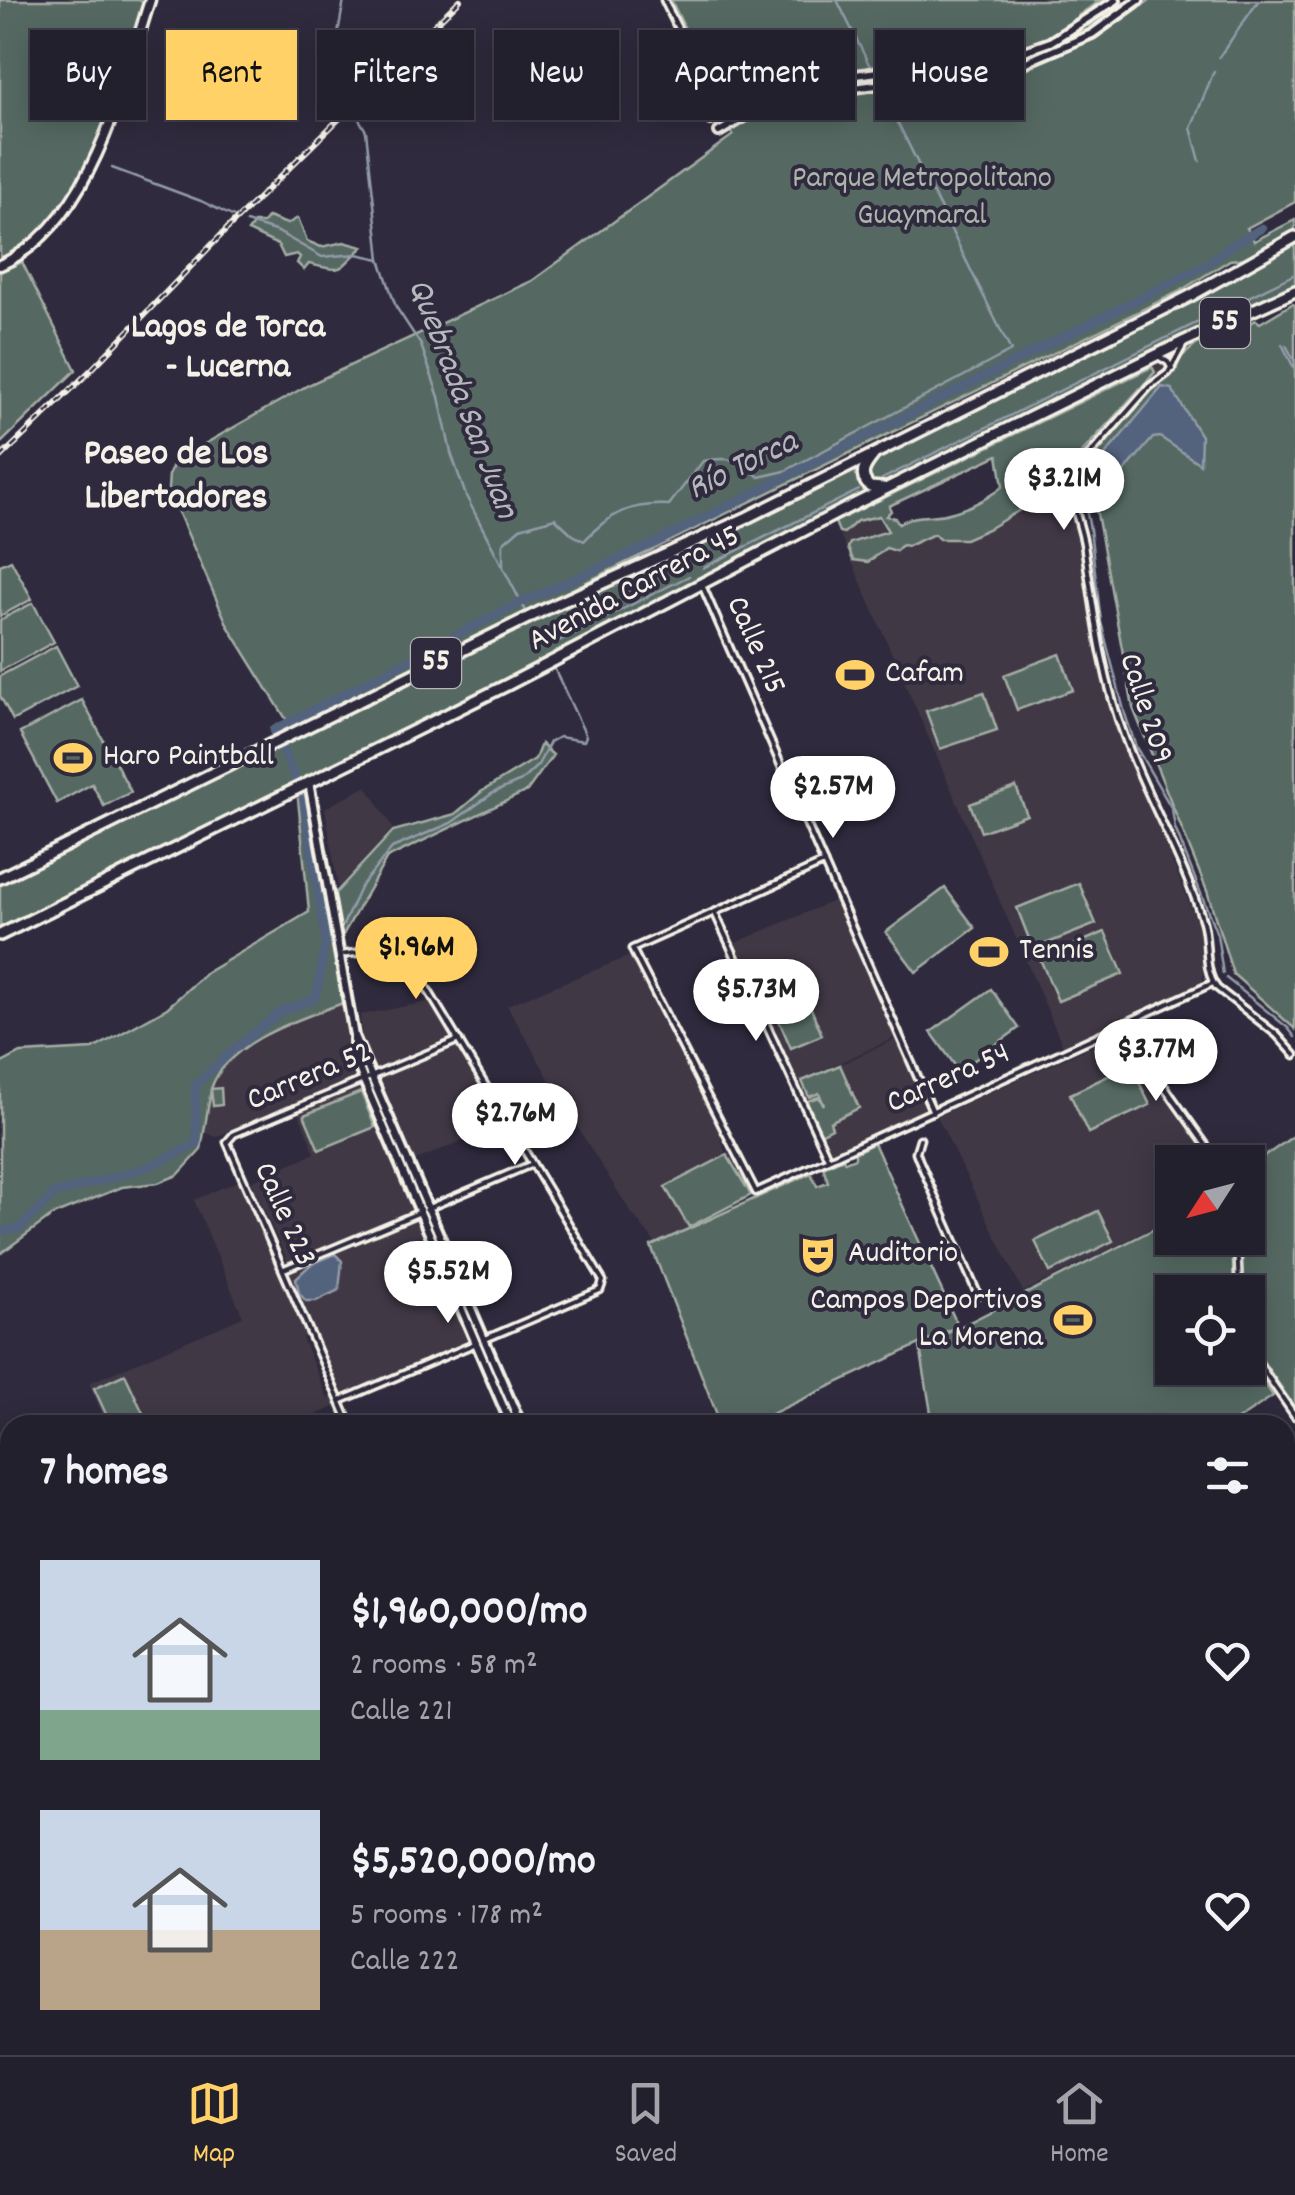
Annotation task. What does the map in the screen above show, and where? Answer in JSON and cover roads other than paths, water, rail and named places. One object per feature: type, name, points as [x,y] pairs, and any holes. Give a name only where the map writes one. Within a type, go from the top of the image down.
[{"type":"highway","name":"Avenida Carrera 45","points":[[0,878],[534,615],[748,517],[1190,296],[1295,236]]},
{"type":"highway","name":"Avenida Carrera 45","points":[[0,935],[626,625],[1186,341],[1295,292]]},
{"type":"highway","points":[[874,454],[863,470],[866,483],[877,488],[892,487]]},
{"type":"main road","points":[[141,30],[150,0]]},
{"type":"main road","points":[[0,266],[32,247],[66,206],[100,146],[110,120]]},
{"type":"street","points":[[664,0],[677,30]]},
{"type":"street","points":[[855,75],[1016,54],[1050,42],[1116,0]]},
{"type":"street","points":[[716,120],[720,131],[760,108],[795,96],[1017,66],[1092,34],[1139,0]]},
{"type":"street","name":"Calle 209","points":[[1186,341],[1172,369],[1138,398],[1076,470],[1071,482],[1084,542],[1093,615],[1112,696],[1133,759],[1204,924],[1213,984]]},
{"type":"street","points":[[1156,356],[1172,369]]},
{"type":"street","name":"Calle 215","points":[[701,584],[933,1112]]},
{"type":"street","points":[[310,782],[354,1036],[352,1049],[429,1208],[517,1415]]},
{"type":"street","points":[[824,863],[714,913],[829,1159]]},
{"type":"street","name":"Carrera 54","points":[[714,913],[632,949],[758,1193],[1213,984]]},
{"type":"street","points":[[340,955],[402,947],[604,1285],[340,1401]]},
{"type":"street","points":[[1213,984],[1277,1035],[1295,1055]]},
{"type":"street","points":[[1122,1027],[1206,1145]]},
{"type":"street","name":"Carrera 52","points":[[234,1134],[459,1040]]},
{"type":"street","points":[[368,1079],[507,1415]]},
{"type":"street","name":"Calle 223","points":[[234,1134],[227,1146],[346,1415]]},
{"type":"street","points":[[920,1140],[916,1152],[978,1295]]},
{"type":"street","points":[[282,1270],[532,1164]]},
{"type":"street","points":[[1265,1373],[1294,1415]]},
{"type":"water","points":[[1162,387],[1172,389],[1201,436],[1200,464],[1160,437],[1153,438],[1117,480],[1101,480],[1097,470],[1101,460]]},
{"type":"water","points":[[335,1254],[342,1261],[339,1290],[316,1301],[306,1301],[299,1293],[296,1278],[310,1265]]},
{"type":"waterway","name":"Quebrada San Juan","points":[[339,30],[344,0]]},
{"type":"waterway","points":[[503,567],[503,543],[520,528],[555,518],[584,541],[622,512],[669,505],[703,461],[734,460],[759,477],[785,471],[1011,351],[837,0]]},
{"type":"waterway","points":[[1219,57],[1259,0]]},
{"type":"waterway","points":[[1200,161],[1191,128],[1214,71]]},
{"type":"waterway","name":"Quebrada San Juan","points":[[360,120],[366,131],[380,259],[396,307],[421,345],[466,496],[525,610]]},
{"type":"waterway","name":"Quebrada San Juan","points":[[112,168],[234,217]]},
{"type":"waterway","name":"Quebrada San Juan","points":[[246,222],[278,232],[322,257],[357,254],[380,259]]},
{"type":"waterway","name":"Río Torca","points":[[0,1231],[20,1228],[54,1194],[148,1167],[197,1144],[195,1086],[282,1011],[314,999],[326,942],[303,796],[274,730],[515,605],[655,543],[1204,266],[1262,228]]},
{"type":"waterway","points":[[882,479],[1295,274]]},
{"type":"waterway","points":[[1282,344],[1295,370]]},
{"type":"waterway","points":[[1286,345],[1295,362]]},
{"type":"waterway","points":[[1098,478],[1079,472],[1101,622],[1136,747],[1172,809],[1175,828],[1217,934],[1223,974]]},
{"type":"waterway","points":[[703,568],[859,490]]},
{"type":"waterway","points":[[545,648],[689,576]]},
{"type":"waterway","name":"Quebrada San Juan","points":[[343,925],[361,886],[392,848],[451,823],[493,793],[521,781],[538,765],[550,742],[559,737],[584,741],[586,736],[555,670]]},
{"type":"waterway","points":[[1226,978],[1295,1037]]},
{"type":"railway","points":[[0,458],[460,0]]},
{"type":"place","name":"Cafam","points":[[855,675]]},
{"type":"place","name":"Haro Paintball","points":[[73,758]]},
{"type":"place","name":"Tennis","points":[[989,952]]},
{"type":"place","name":"Auditorio","points":[[818,1255]]},
{"type":"place","name":"Campos Deportivos La Morena","points":[[1073,1320]]},
{"type":"district","name":"Lagos de Torca - Lucerna","points":[[228,349]]},
{"type":"district","name":"Paseo de Los Libertadores","points":[[176,477]]},
{"type":"park label","name":"Parque Metropolitano Guaymaral","points":[[922,198]]}]
